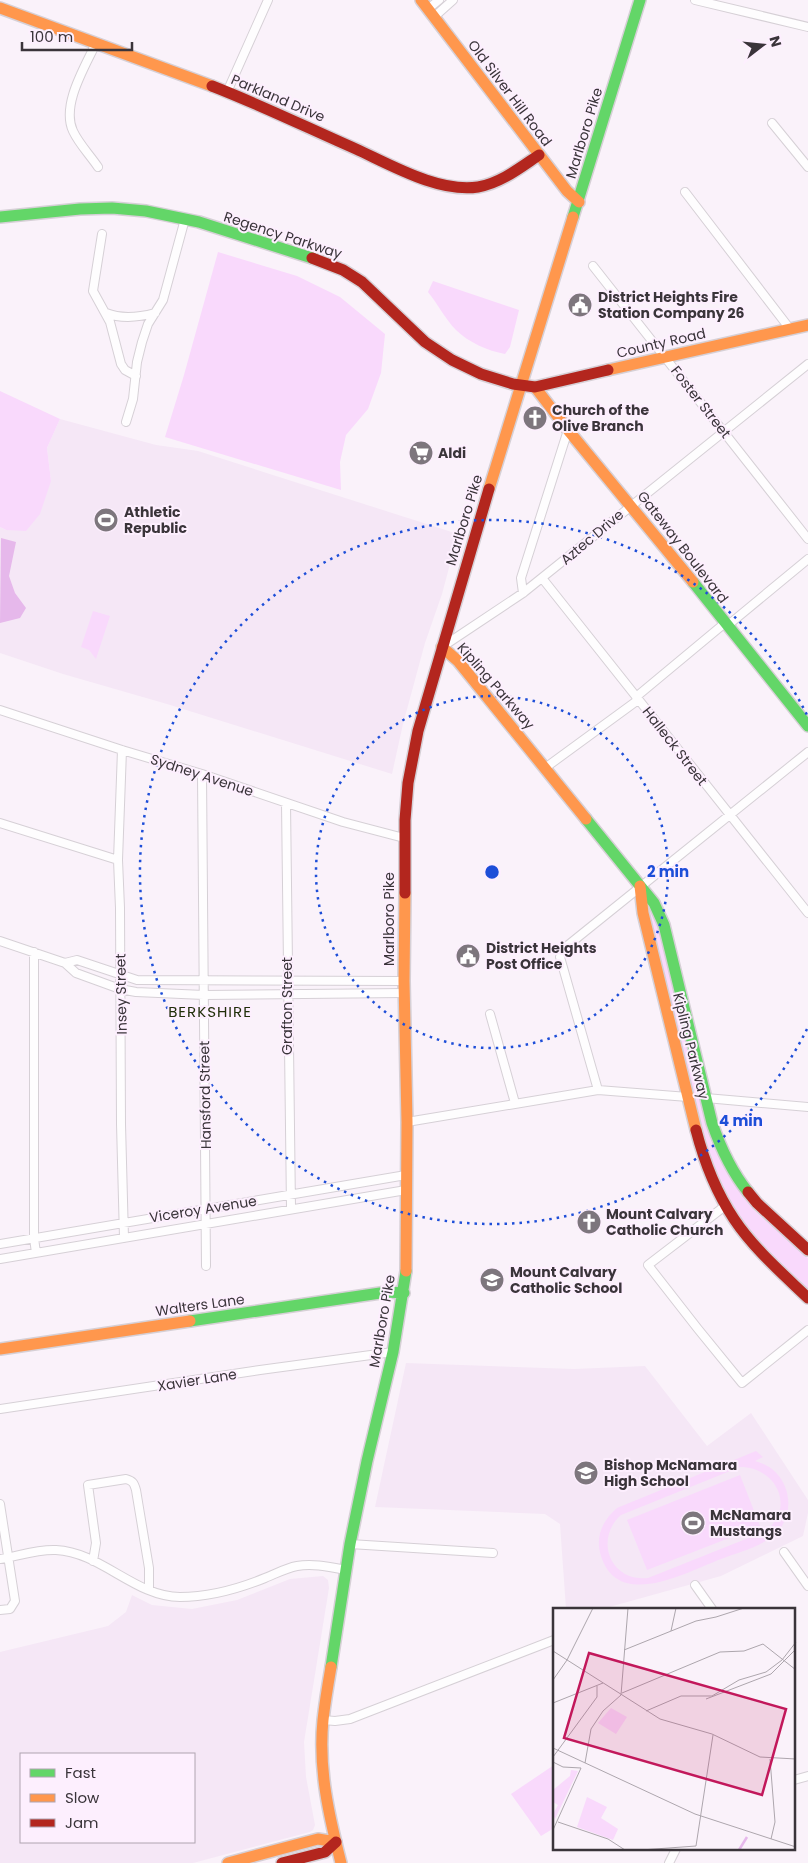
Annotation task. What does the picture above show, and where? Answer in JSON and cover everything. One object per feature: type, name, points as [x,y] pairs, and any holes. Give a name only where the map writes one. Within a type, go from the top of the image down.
[{"type":"street","points":[[0,8],[3,0]]},
{"type":"street","points":[[227,92],[268,0]]},
{"type":"street","points":[[427,9],[439,0]]},
{"type":"street","points":[[427,9],[452,0]]},
{"type":"street","name":"Marlboro Pike","points":[[341,1863],[329,1817],[322,1774],[323,1720],[350,1544],[367,1461],[393,1352],[406,1277],[407,1122],[404,993],[404,838],[408,783],[413,753],[442,647],[640,0]]},
{"type":"street","points":[[695,0],[808,27]]},
{"type":"street","name":"Parkland Drive","points":[[0,8],[227,92],[413,175],[450,187],[465,189],[486,186],[516,171],[539,155]]},
{"type":"street","name":"Old Silver Hill Road","points":[[427,9],[567,191],[579,202]]},
{"type":"street","points":[[96,43],[73,96],[69,114],[75,135],[98,166]]},
{"type":"street","points":[[772,123],[808,168]]},
{"type":"street","points":[[685,192],[790,329]]},
{"type":"street","name":"Regency Parkway","points":[[0,217],[92,207],[149,211],[185,219],[296,253],[338,268],[365,285],[428,345],[451,360],[477,373],[521,387]]},
{"type":"street","points":[[126,422],[133,399],[137,362],[142,342],[148,324],[163,300],[185,219]]},
{"type":"street","points":[[102,234],[93,291],[106,313],[121,364],[126,370],[136,376]]},
{"type":"street","name":"Foster Street","points":[[593,266],[808,539]]},
{"type":"street","points":[[106,313],[112,316],[129,317],[155,313]]},
{"type":"street","name":"County Road","points":[[521,387],[536,387],[808,325]]},
{"type":"street","name":"Aztec Drive","points":[[442,647],[523,593],[808,364]]},
{"type":"street","name":"Gateway Boulevard","points":[[536,387],[568,430],[631,505],[808,726]]},
{"type":"street","points":[[523,593],[521,578],[568,430]]},
{"type":"street","points":[[545,768],[637,698],[808,559]]},
{"type":"street","name":"Halleck Street","points":[[542,578],[808,913]]},
{"type":"street","name":"Kipling Parkway","points":[[442,647],[458,661],[658,909],[664,925],[715,1134],[730,1166],[757,1204],[808,1250]]},
{"type":"street","name":"Sydney Avenue","points":[[0,710],[202,774],[343,822],[404,838]]},
{"type":"street","name":"Insey Street","points":[[122,750],[118,860],[124,1238]]},
{"type":"street","points":[[598,1090],[560,957],[561,951],[808,752]]},
{"type":"street","name":"Hansford Street","points":[[202,774],[206,1266]]},
{"type":"street","name":"Grafton Street","points":[[286,803],[291,1208]]},
{"type":"street","points":[[0,823],[118,860]]},
{"type":"street","name":"Kipling Parkway","points":[[640,886],[643,914],[706,1164],[726,1206],[739,1226],[767,1260],[808,1298]]},
{"type":"street","points":[[0,941],[65,963],[76,972],[120,989],[136,992],[204,995],[404,993]]},
{"type":"street","points":[[34,952],[34,1238],[36,1253]]},
{"type":"street","points":[[65,963],[77,960],[137,980],[404,981]]},
{"type":"street","points":[[490,1014],[515,1103]]},
{"type":"street","points":[[407,1122],[598,1090],[688,1097]]},
{"type":"street","points":[[706,1098],[808,1107]]},
{"type":"street","name":"Viceroy Avenue","points":[[0,1244],[406,1175]]},
{"type":"street","name":"Viceroy Avenue","points":[[0,1259],[291,1208],[406,1190]]},
{"type":"street","points":[[726,1206],[648,1265],[742,1383],[808,1330]]},
{"type":"street","name":"Walters Lane","points":[[0,1349],[387,1292],[404,1293]]},
{"type":"street","name":"Xavier Lane","points":[[0,1409],[393,1352]]},
{"type":"street","points":[[93,1561],[96,1543],[88,1485],[126,1479],[132,1480],[135,1484],[149,1568],[149,1590]]},
{"type":"street","points":[[0,1504],[4,1558],[15,1601],[10,1609],[0,1610]]},
{"type":"street","points":[[350,1544],[493,1553]]},
{"type":"street","points":[[4,1558],[57,1550],[93,1561],[127,1580],[158,1594],[178,1597],[205,1595],[241,1587],[297,1566],[320,1565],[346,1570]]},
{"type":"street","points":[[784,1552],[808,1586]]},
{"type":"street","points":[[695,1585],[711,1608]]},
{"type":"street","points":[[323,1720],[350,1719],[553,1640]]},
{"type":"street","points":[[228,1863],[318,1840],[336,1842]]},
{"type":"street","points":[[282,1863],[325,1852],[336,1842]]},
{"type":"street","points":[[669,1863],[676,1850]]},
{"type":"shaded area","points":[[218,252],[297,276],[340,297],[385,334],[381,373],[368,409],[346,435],[340,462],[341,490],[165,437]]},
{"type":"shaded area","points":[[433,281],[519,310],[510,347],[505,354],[479,345],[456,330],[428,292]]},
{"type":"shaded area","points":[[0,391],[60,419],[47,448],[51,481],[40,514],[26,531],[6,530],[0,527]]},
{"type":"shaded area","points":[[60,419],[156,445],[198,451],[458,534],[442,594],[425,643],[403,724],[392,774],[0,653],[0,527],[6,530],[51,481],[47,448]]},
{"type":"shaded area","points":[[1,538],[16,542],[9,576],[15,593],[26,608],[20,618],[0,623]]},
{"type":"shaded area","points":[[93,611],[110,616],[96,659],[89,650],[81,647]]},
{"type":"shaded area","points":[[645,903],[648,904],[659,927],[711,1141],[728,1174],[755,1211],[808,1258],[808,1293],[769,1257],[730,1209],[706,1158]]},
{"type":"shaded area","name":"Bishop McNamara High School","points":[[406,1363],[574,1369],[645,1366],[707,1446],[751,1413],[808,1500],[808,1513],[803,1536],[721,1576],[606,1608],[566,1608],[560,1524],[545,1514],[375,1507]]},
{"type":"shaded area","points":[[756,1451],[763,1457],[755,1461],[772,1469],[784,1483],[788,1501],[786,1518],[782,1526],[764,1542],[673,1578],[637,1585],[622,1581],[610,1572],[599,1549],[601,1530],[607,1518],[617,1508]],"holes":[[[740,1467],[753,1469],[772,1481],[778,1490],[780,1511],[775,1521],[766,1531],[648,1578],[635,1577],[624,1573],[610,1557],[608,1536],[613,1525],[621,1515]]]},
{"type":"shaded area","name":"McNamara Mustangs","points":[[740,1475],[760,1526],[647,1570],[627,1520]]},
{"type":"shaded area","points":[[323,1576],[328,1580],[329,1588],[304,1742],[306,1777],[315,1825],[313,1830],[193,1863],[0,1863],[0,1652],[108,1626],[126,1612],[132,1595],[152,1605],[192,1609],[237,1600],[290,1579]]},
{"type":"shaded area","points":[[553,1766],[553,1829],[541,1836],[511,1794]]},
{"type":"traffic: fast","points":[[573,217],[640,0]]},
{"type":"traffic: fast","points":[[0,217],[80,209],[112,208],[146,211],[199,222],[312,258]]},
{"type":"traffic: fast","points":[[693,582],[808,726]]},
{"type":"traffic: fast","points":[[586,819],[654,903],[664,925],[712,1123],[727,1159],[736,1176],[748,1192]]},
{"type":"traffic: fast","points":[[331,1667],[350,1544],[367,1461],[393,1352],[406,1271]]},
{"type":"traffic: fast","points":[[190,1321],[387,1292],[404,1293]]},
{"type":"traffic: slow","points":[[421,0],[567,191],[579,202]]},
{"type":"traffic: slow","points":[[0,8],[212,86]]},
{"type":"traffic: slow","points":[[489,489],[573,217]]},
{"type":"traffic: slow","points":[[608,370],[808,325]]},
{"type":"traffic: slow","points":[[535,387],[693,582]]},
{"type":"traffic: slow","points":[[442,647],[458,661],[586,819]]},
{"type":"traffic: slow","points":[[640,886],[643,913],[696,1130]]},
{"type":"traffic: slow","points":[[405,893],[406,1271]]},
{"type":"traffic: slow","points":[[0,1349],[190,1321]]},
{"type":"traffic: slow","points":[[331,1667],[323,1720],[322,1756],[332,1828],[341,1863]]},
{"type":"traffic: slow","points":[[228,1863],[318,1839],[336,1842]]},
{"type":"traffic: jam","points":[[212,86],[400,170],[447,186],[478,187],[495,182],[539,155]]},
{"type":"traffic: jam","points":[[312,258],[343,270],[362,282],[425,342],[452,360],[481,374],[513,384],[535,387],[608,370]]},
{"type":"traffic: jam","points":[[405,893],[405,820],[408,783],[418,731],[489,489]]},
{"type":"traffic: jam","points":[[696,1130],[711,1176],[734,1219],[759,1251],[808,1298]]},
{"type":"traffic: jam","points":[[748,1192],[757,1203],[808,1250]]},
{"type":"traffic: jam","points":[[282,1863],[325,1852],[336,1842]]},
{"type":"place","name":"District Heights Fire Station Company 26","points":[[580,305]]},
{"type":"place","name":"Church of the Olive Branch","points":[[535,418]]},
{"type":"place","name":"Aldi","points":[[421,453]]},
{"type":"place","name":"Athletic Republic","points":[[106,520]]},
{"type":"place","name":"District Heights Post Office","points":[[468,956]]},
{"type":"place","name":"Mount Calvary Catholic Church","points":[[589,1222]]},
{"type":"place","name":"Mount Calvary Catholic School","points":[[492,1280]]},
{"type":"place","name":"Bishop McNamara High School","points":[[586,1473]]},
{"type":"place","name":"McNamara Mustangs","points":[[693,1523]]},
{"type":"district","name":"BERKSHIRE","points":[[210,1011]]}]
